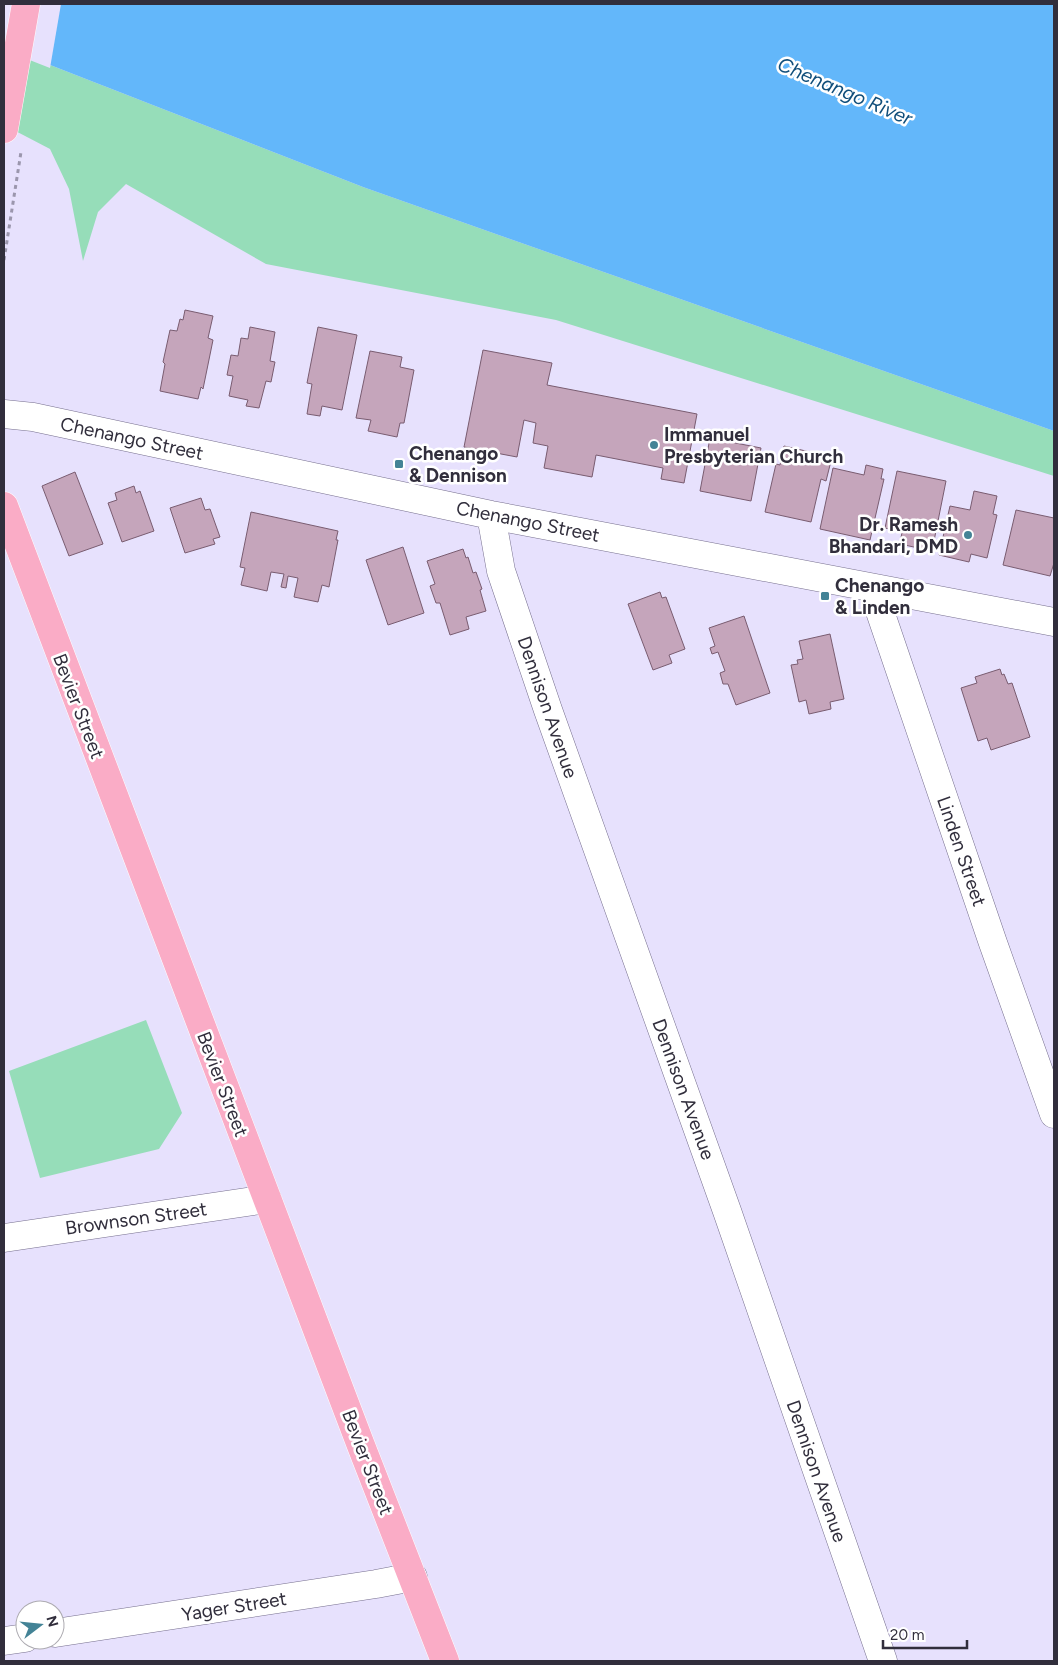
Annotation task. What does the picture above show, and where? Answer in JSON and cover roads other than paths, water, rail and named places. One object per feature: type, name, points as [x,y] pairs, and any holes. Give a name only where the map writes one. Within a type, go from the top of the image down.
[{"type":"main road","points":[[4,129],[26,4]]},
{"type":"main road","name":"Bevier Street","points":[[4,506],[360,1443],[445,1661]]},
{"type":"street","name":"Chenango Street","points":[[4,414],[43,419],[491,515],[1054,622]]},
{"type":"street","name":"Dennison Avenue","points":[[491,515],[502,571],[548,710],[728,1211],[883,1661]]},
{"type":"street","name":"Linden Street","points":[[872,588],[993,943],[1054,1114]]},
{"type":"street","name":"Brownson Street","points":[[4,1238],[267,1199]]},
{"type":"street","name":"Yager Street","points":[[65,1631],[413,1577]]},
{"type":"water","name":"Chenango River","points":[[4,4],[1054,4],[1054,431],[363,187],[4,47]]},
{"type":"place","name":"Immanuel Presbyterian Church","points":[[654,445]]},
{"type":"place","name":"Chenango & Dennison","points":[[399,464]]},
{"type":"place","name":"Dr. Ramesh Bhandari, DMD","points":[[968,535]]},
{"type":"place","name":"Chenango & Linden","points":[[825,596]]}]
